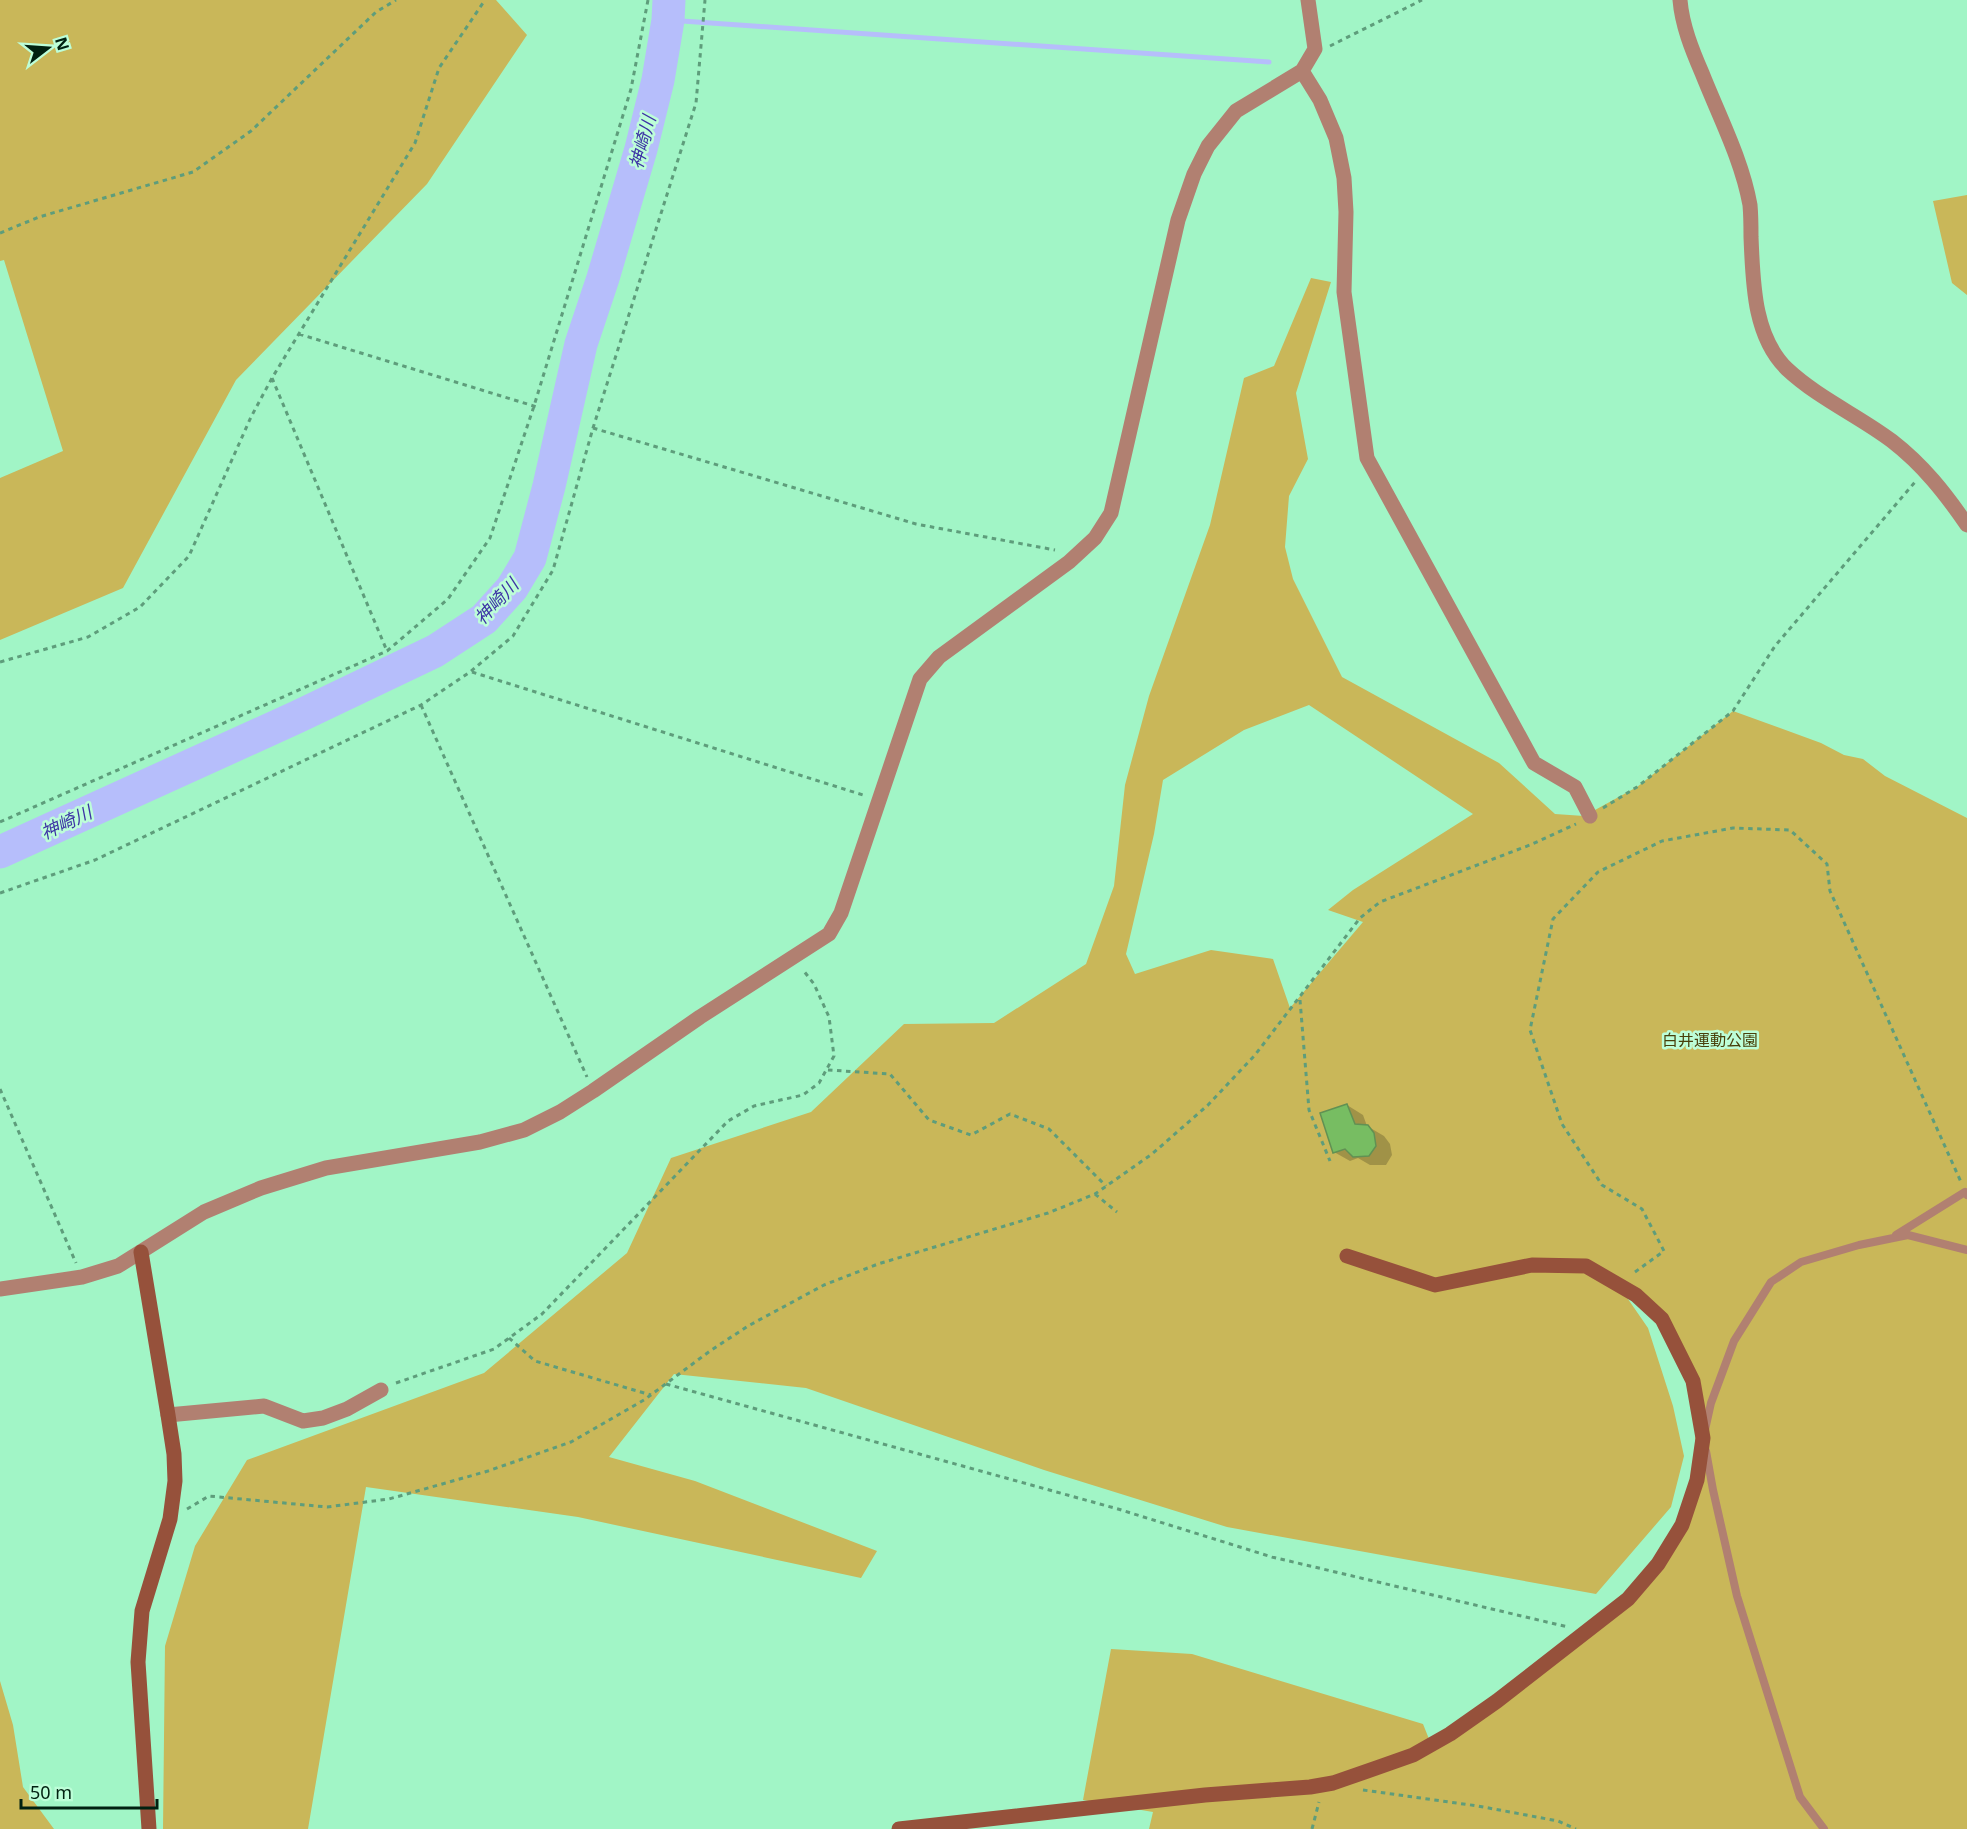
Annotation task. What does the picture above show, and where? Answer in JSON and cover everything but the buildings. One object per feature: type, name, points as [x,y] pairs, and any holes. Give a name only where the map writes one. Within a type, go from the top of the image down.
[{"type":"street","points":[[0,1289],[82,1277],[118,1266],[204,1212],[261,1188],[326,1168],[480,1142],[524,1130],[560,1112],[593,1091],[700,1017],[829,934],[841,913],[920,679],[939,657],[1069,562],[1095,538],[1111,513],[1178,220],[1194,174],[1208,146],[1236,111],[1302,71],[1316,49],[1308,0]]},
{"type":"street","points":[[1680,0],[1681,14],[1695,57],[1737,161],[1750,206],[1753,286],[1760,320],[1771,348],[1786,368],[1892,441],[1925,470],[1948,497],[1967,525]]},
{"type":"street","points":[[1302,71],[1320,100],[1336,138],[1344,178],[1346,212],[1344,292],[1367,458],[1534,763],[1575,787],[1590,816]]},
{"type":"street","points":[[141,1252],[174,1454],[175,1481],[170,1519],[142,1611],[138,1662],[149,1829]]},
{"type":"street","points":[[899,1829],[1333,1783],[1413,1755],[1450,1734],[1497,1701],[1628,1599],[1658,1564],[1682,1526],[1697,1480],[1703,1438],[1693,1381],[1662,1319],[1636,1295],[1586,1266],[1532,1265],[1435,1285],[1347,1256]]},
{"type":"street","points":[[168,1415],[264,1406],[303,1421],[323,1418],[347,1409],[381,1390]]},
{"type":"lane","points":[[1890,1238],[1966,1194]]},
{"type":"lane","points":[[1824,1829],[1800,1797],[1737,1596],[1703,1438],[1711,1403],[1734,1341],[1771,1282],[1801,1263],[1859,1245],[1908,1235],[1967,1250]]},
{"type":"path","points":[[0,233],[39,217],[193,172],[250,131],[376,12],[396,0]]},
{"type":"path","points":[[0,662],[88,637],[140,607],[189,556],[251,417],[343,257],[415,143],[439,68],[485,0]]},
{"type":"path","points":[[0,822],[387,651],[448,599],[490,538],[535,406],[632,88],[648,0]]},
{"type":"path","points":[[0,893],[95,860],[421,705],[471,672],[513,636],[552,570],[593,428],[696,103],[705,0]]},
{"type":"path","points":[[1316,49],[1335,45],[1422,0]]},
{"type":"path","points":[[299,334],[535,406]]},
{"type":"path","points":[[272,378],[387,651]]},
{"type":"path","points":[[593,428],[916,524],[1055,550]]},
{"type":"path","points":[[170,1519],[209,1496],[327,1507],[389,1499],[488,1471],[571,1442],[651,1395],[748,1326],[824,1285],[878,1264],[1048,1213],[1095,1194],[1152,1155],[1208,1105],[1255,1056],[1360,918],[1380,902],[1530,845],[1590,816],[1637,787],[1733,711],[1775,646],[1925,470]]},
{"type":"path","points":[[471,672],[879,800]]},
{"type":"path","points":[[421,705],[593,1091]]},
{"type":"path","points":[[1635,1272],[1664,1251],[1642,1209],[1602,1185],[1562,1124],[1530,1030],[1553,920],[1598,872],[1662,841],[1733,828],[1790,830],[1824,860],[1827,864],[1830,891],[1966,1194]]},
{"type":"path","points":[[381,1390],[409,1377],[494,1349],[542,1314],[728,1122],[754,1106],[803,1095],[819,1083],[834,1056],[829,1017],[814,984],[793,957]]},
{"type":"path","points":[[1300,998],[1310,1110],[1330,1161]]},
{"type":"path","points":[[827,1070],[890,1074],[929,1120],[971,1135],[1010,1114],[1049,1129],[1106,1186]]},
{"type":"path","points":[[0,1089],[82,1277]]},
{"type":"path","points":[[1095,1194],[1117,1212]]},
{"type":"path","points":[[509,1338],[535,1362],[651,1395]]},
{"type":"path","points":[[666,1384],[1118,1509],[1272,1557],[1587,1631]]},
{"type":"path","points":[[1312,1829],[1324,1785]]},
{"type":"path","points":[[1359,1790],[1478,1806],[1558,1821],[1576,1829]]},
{"type":"green space","points":[[0,0],[496,0],[527,35],[427,184],[236,380],[123,588],[0,640],[0,478],[63,451],[4,260],[0,261]]},
{"type":"green space","points":[[1967,195],[1967,295],[1952,283],[1933,201]]},
{"type":"green space","name":"白井運動公園","points":[[1311,278],[1331,282],[1296,393],[1308,459],[1289,496],[1285,547],[1293,579],[1342,677],[1499,763],[1555,814],[1584,816],[1637,787],[1733,711],[1821,743],[1844,755],[1863,759],[1885,776],[1967,818],[1967,1829],[1149,1829],[1153,1812],[1083,1800],[1111,1649],[1192,1654],[1423,1724],[1431,1744],[1497,1701],[1658,1564],[1697,1480],[1693,1381],[1662,1319],[1619,1286],[1648,1328],[1673,1406],[1684,1456],[1671,1507],[1596,1594],[1227,1527],[1044,1470],[806,1388],[674,1374],[609,1457],[695,1481],[877,1551],[861,1578],[578,1517],[366,1487],[308,1829],[163,1829],[165,1646],[195,1546],[247,1460],[484,1373],[627,1253],[671,1158],[811,1112],[904,1024],[994,1023],[1086,964],[1114,886],[1125,785],[1149,696],[1210,525],[1244,378],[1274,366]],"holes":[[[1309,705],[1473,814],[1353,890],[1328,910],[1363,922],[1290,1008],[1273,959],[1211,950],[1135,974],[1126,954],[1154,834],[1163,780],[1244,730]]]},
{"type":"green space","points":[[0,1681],[13,1725],[23,1787],[54,1829],[0,1829]]},
{"type":"waterway","name":"神崎川","points":[[0,852],[297,717],[435,651],[484,619],[512,588],[530,558],[581,344],[641,149],[658,80],[669,0]]},
{"type":"waterway","points":[[668,20],[1269,62]]}]
